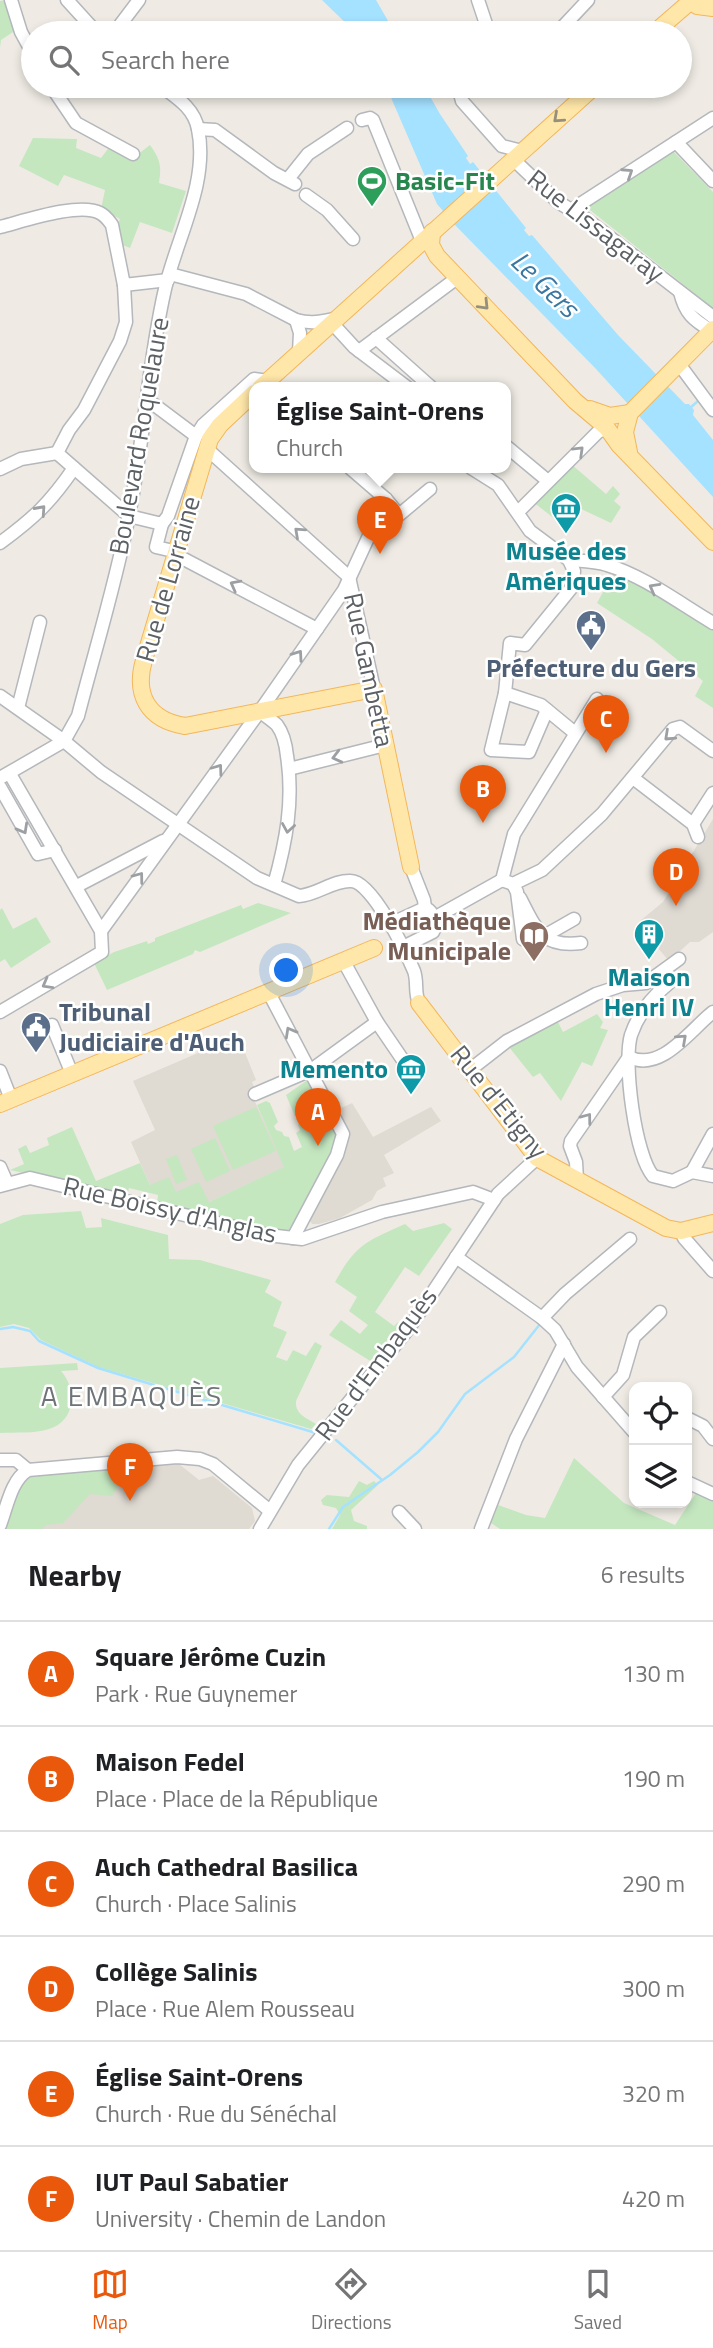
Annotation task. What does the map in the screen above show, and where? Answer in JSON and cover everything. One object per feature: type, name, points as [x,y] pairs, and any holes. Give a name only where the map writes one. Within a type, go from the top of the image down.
[{"type":"main road","points":[[667,21],[690,0],[697,6],[713,8]]},
{"type":"main road","points":[[270,382],[508,159],[581,98]]},
{"type":"main road","points":[[427,236],[437,256],[457,278],[575,401],[608,422],[629,454],[713,542]]},
{"type":"main road","points":[[406,256],[421,252],[437,256]]},
{"type":"main road","points":[[608,422],[630,412],[713,326]]},
{"type":"main road","name":"Rue de Lorraine","points":[[249,398],[201,442],[139,680],[144,700],[154,713],[186,726],[374,689]]},
{"type":"main road","points":[[629,454],[625,432],[630,412]]},
{"type":"main road","name":"Rue Gambetta","points":[[374,689],[411,867]]},
{"type":"main road","points":[[6,1101],[374,948]]},
{"type":"main road","name":"Rue d'Etigny","points":[[419,1003],[537,1158],[666,1228],[683,1234]]},
{"type":"main road","points":[[683,1234],[713,1223]]},
{"type":"street","points":[[11,0],[21,32]]},
{"type":"street","points":[[66,0],[86,21]]},
{"type":"street","points":[[123,21],[139,0]]},
{"type":"street","points":[[478,0],[485,21]]},
{"type":"street","points":[[568,21],[588,0]]},
{"type":"street","points":[[59,98],[76,123],[133,154]]},
{"type":"street","points":[[176,98],[190,109],[198,129],[215,130],[274,173],[291,182],[308,154],[347,128]]},
{"type":"street","name":"Rue Lissagaray","points":[[461,98],[508,159],[558,202],[680,292],[688,315],[696,322],[713,326]]},
{"type":"street","points":[[571,210],[713,118]]},
{"type":"street","points":[[364,120],[373,120],[427,236]]},
{"type":"street","name":"Boulevard Roquelaure","points":[[64,741],[78,716],[129,516],[169,277],[199,174],[201,157],[198,129]]},
{"type":"street","points":[[676,142],[713,181]]},
{"type":"street","points":[[306,195],[327,210],[353,239]]},
{"type":"street","points":[[0,226],[68,211],[97,211],[112,225],[124,285],[126,322],[120,341],[84,410],[57,453]]},
{"type":"street","points":[[124,285],[169,277],[241,292],[296,320],[312,323],[335,320],[359,351],[400,382]]},
{"type":"street","points":[[359,351],[457,278]]},
{"type":"street","points":[[296,320],[315,338]]},
{"type":"street","points":[[296,320],[300,333],[299,352]]},
{"type":"street","points":[[376,338],[425,382]]},
{"type":"street","points":[[677,365],[713,410]]},
{"type":"street","points":[[169,551],[156,547],[162,524],[201,442],[203,425],[249,383]]},
{"type":"street","name":"Rue Gambetta","points":[[148,400],[201,442],[349,577],[374,689]]},
{"type":"street","points":[[518,512],[608,422]]},
{"type":"street","points":[[0,469],[29,457],[69,430]]},
{"type":"street","points":[[511,450],[548,481]]},
{"type":"street","points":[[29,457],[57,453],[129,516],[162,524]]},
{"type":"street","points":[[0,543],[33,519],[74,468]]},
{"type":"street","points":[[356,473],[386,499],[399,515],[430,489]]},
{"type":"street","points":[[479,473],[498,485],[530,531],[569,560],[574,571],[573,586],[525,645],[510,643],[510,695],[491,750],[529,752],[547,710]]},
{"type":"street","points":[[0,1012],[98,955],[101,931],[344,590],[386,499]]},
{"type":"street","points":[[182,558],[317,629]]},
{"type":"street","points":[[569,560],[612,566],[713,622]]},
{"type":"street","points":[[18,708],[40,622]]},
{"type":"street","points":[[510,695],[541,705],[575,733]]},
{"type":"street","points":[[0,696],[64,741],[100,772],[257,878],[274,885]]},
{"type":"street","points":[[574,919],[544,936],[523,939],[511,885],[514,834],[597,699]]},
{"type":"street","points":[[260,711],[278,726],[286,744],[289,769],[290,812],[274,885]]},
{"type":"street","points":[[434,918],[542,870],[602,814],[669,732],[680,727],[713,751]]},
{"type":"street","points":[[64,741],[5,776],[55,850],[101,931]]},
{"type":"street","points":[[289,769],[385,745]]},
{"type":"street","points":[[633,778],[693,824],[698,836]]},
{"type":"street","points":[[0,787],[38,854],[55,850]]},
{"type":"street","points":[[693,824],[713,793]]},
{"type":"street","points":[[77,886],[167,839]]},
{"type":"street","name":"Rue Gambetta","points":[[411,867],[425,908]]},
{"type":"street","name":"Rue d'Etigny","points":[[274,885],[294,895],[303,896],[350,880],[360,884],[377,901],[414,972],[415,994],[419,1003]]},
{"type":"street","points":[[261,890],[274,885]]},
{"type":"street","points":[[374,948],[433,932],[436,925],[430,911],[425,908],[390,924]]},
{"type":"street","points":[[544,936],[564,945],[580,943]]},
{"type":"street","points":[[471,1069],[507,1041],[596,993],[623,985],[646,983],[679,959]]},
{"type":"street","points":[[344,962],[377,1022],[409,1069]]},
{"type":"street","points":[[668,983],[642,1012],[631,1037],[628,1072],[637,1130],[646,1164],[653,1176],[673,1181],[692,1172],[713,1134]]},
{"type":"street","points":[[269,993],[339,1124],[343,1139],[293,1238]]},
{"type":"street","points":[[629,1057],[648,1060],[673,1047],[713,1012]]},
{"type":"street","points":[[255,1094],[311,1070],[377,1022]]},
{"type":"street","points":[[52,1025],[65,1057],[67,1076]]},
{"type":"street","points":[[577,1180],[571,1141],[629,1057]]},
{"type":"street","points":[[0,1071],[6,1101]]},
{"type":"street","name":"Rue d'Embaquès","points":[[260,1529],[298,1465],[409,1328],[494,1200],[537,1158]]},
{"type":"street","points":[[0,1167],[4,1185]]},
{"type":"street","points":[[692,1172],[713,1176]]},
{"type":"street","name":"Rue Boissy d'Anglas","points":[[4,1185],[30,1178],[268,1235],[302,1239],[394,1209],[473,1192],[494,1200]]},
{"type":"street","points":[[683,1234],[713,1271]]},
{"type":"street","points":[[542,1318],[565,1294],[630,1239]]},
{"type":"street","points":[[456,1257],[555,1330],[577,1367],[629,1426]]},
{"type":"street","points":[[603,1397],[623,1375],[634,1337],[660,1312]]},
{"type":"street","points":[[481,1529],[516,1439],[564,1344]]},
{"type":"street","points":[[692,1420],[703,1426],[713,1439]]},
{"type":"street","points":[[0,1525],[15,1483],[20,1474],[28,1469],[177,1457],[200,1459],[213,1464],[270,1511]]},
{"type":"street","points":[[0,1460],[16,1460],[28,1469]]},
{"type":"street","points":[[692,1484],[713,1494]]},
{"type":"street","points":[[399,1512],[415,1529]]},
{"type":"shaded area","points":[[713,819],[713,932],[699,942],[690,942],[669,961],[646,934],[640,921],[663,902]]},
{"type":"shaded area","points":[[237,1033],[256,1080],[252,1082],[255,1089],[251,1093],[285,1167],[209,1202],[150,1185],[131,1142],[155,1130],[133,1081]]},
{"type":"shaded area","points":[[352,1103],[373,1137],[431,1107],[441,1121],[384,1155],[394,1173],[383,1178],[386,1186],[377,1191],[372,1200],[340,1218],[312,1224],[309,1219],[337,1110]]},
{"type":"shaded area","points":[[179,1464],[199,1480],[213,1476],[252,1508],[255,1521],[249,1529],[6,1529],[21,1486],[32,1475]]},
{"type":"green space","points":[[7,0],[14,22],[13,32],[1,40],[0,48],[0,1]]},
{"type":"green space","points":[[33,138],[77,139],[76,148],[101,158],[110,146],[133,158],[150,145],[159,163],[159,183],[186,191],[172,233],[140,222],[130,248],[120,244],[117,226],[120,219],[101,209],[105,190],[64,175],[58,186],[19,166]]},
{"type":"green space","points":[[673,151],[713,192],[713,308],[590,210],[590,203]]},
{"type":"green space","points":[[571,464],[606,494],[613,486],[620,494],[614,501],[621,507],[611,523],[579,508],[568,529],[533,502]]},
{"type":"green space","points":[[614,571],[713,626],[713,708],[695,696],[703,681],[652,639],[597,603],[608,583],[611,583]]},
{"type":"green space","points":[[258,903],[291,913],[200,952],[195,950],[193,954],[107,990],[94,963],[114,952],[147,941],[148,944],[155,941],[155,938],[241,905],[243,909]]},
{"type":"green space","points":[[2,908],[13,929],[36,917],[51,942],[11,968],[5,959],[0,962]]},
{"type":"green space","points":[[597,1014],[603,1022],[600,1028],[608,1030],[592,1066],[582,1062],[561,1101],[540,1073],[533,1077],[509,1047],[557,1020],[563,1032]]},
{"type":"green space","points":[[309,1079],[337,1135],[336,1145],[291,1230],[284,1232],[157,1203],[158,1195],[129,1188],[127,1196],[10,1170],[24,1164],[18,1149],[26,1145],[30,1153],[49,1145],[47,1138],[72,1127],[96,1181],[140,1163],[150,1185],[169,1177],[176,1192],[199,1182],[209,1202],[284,1167],[257,1105],[266,1101],[270,1103],[278,1122],[274,1126],[276,1130],[289,1137],[294,1151],[302,1147],[296,1133],[300,1130],[298,1125],[302,1120],[295,1116],[286,1095]]},
{"type":"green space","points":[[256,1107],[276,1151],[233,1170],[213,1126]]},
{"type":"green space","points":[[215,1138],[230,1171],[206,1182],[191,1149]]},
{"type":"green space","points":[[177,1155],[187,1180],[176,1184],[166,1159]]},
{"type":"green space","points":[[81,1211],[86,1228],[102,1227],[101,1218],[168,1235],[169,1259],[200,1260],[271,1280],[265,1292],[282,1302],[273,1326],[287,1332],[276,1357],[287,1361],[293,1350],[306,1356],[315,1342],[322,1346],[296,1401],[299,1412],[316,1424],[311,1429],[98,1367],[41,1340],[29,1328],[14,1324],[0,1327],[0,1224],[23,1215]]},
{"type":"green space","points":[[444,1223],[452,1229],[419,1276],[405,1267],[375,1312],[394,1326],[398,1322],[405,1327],[375,1364],[329,1335],[341,1320],[360,1334],[368,1325],[349,1311],[357,1297],[335,1282],[356,1251],[405,1224],[413,1231]]},
{"type":"green space","points":[[77,1363],[78,1370],[61,1371],[70,1387],[71,1395],[69,1412],[65,1419],[43,1431],[0,1433],[0,1368]]},
{"type":"green space","points":[[574,1458],[629,1505],[629,1508],[636,1508],[675,1525],[686,1508],[692,1508],[692,1499],[696,1493],[713,1499],[713,1529],[500,1529],[491,1523],[498,1505],[526,1515],[545,1518]]},
{"type":"green space","points":[[114,1469],[120,1483],[112,1496],[90,1494],[63,1523],[46,1525],[42,1529],[6,1529],[21,1486],[32,1475]]},
{"type":"green space","points":[[359,1481],[367,1485],[374,1481],[378,1485],[351,1510],[354,1521],[367,1526],[367,1529],[332,1529],[340,1515],[336,1508],[323,1505],[321,1500],[327,1495],[349,1497]]},
{"type":"water","points":[[322,0],[376,0],[388,21],[344,21]]},
{"type":"water","name":"Le Gers","points":[[391,98],[431,98],[468,156],[466,158],[470,164],[473,162],[526,228],[524,230],[529,236],[532,235],[618,335],[694,410],[693,415],[713,440],[713,497],[596,369],[437,204]]},
{"type":"waterway","points":[[690,408],[698,401]]},
{"type":"waterway","points":[[329,1529],[343,1507],[418,1452],[438,1432],[465,1394],[514,1357],[540,1324]]},
{"type":"waterway","points":[[0,1329],[13,1327],[30,1331],[39,1341],[98,1368],[154,1385]]},
{"type":"waterway","points":[[158,1386],[316,1433]]},
{"type":"waterway","points":[[336,1440],[381,1479]]},
{"type":"place","name":"Basic-Fit","points":[[372,208]]},
{"type":"place","name":"Musée des Amériques","points":[[566,535]]},
{"type":"place","name":"Église Saint-Orens","points":[[380,554]]},
{"type":"place","name":"Préfecture du Gers","points":[[591,652]]},
{"type":"place","name":"Auch Cathedral Basilica","points":[[606,753]]},
{"type":"place","name":"Maison Fedel","points":[[483,823]]},
{"type":"place","name":"Collège Salinis","points":[[676,906]]},
{"type":"place","name":"Maison Henri IV","points":[[649,961]]},
{"type":"place","name":"Médiathèque Municipale","points":[[534,963]]},
{"type":"place","name":"Tribunal Judiciaire d'Auch","points":[[36,1054]]},
{"type":"place","name":"Memento","points":[[411,1096]]},
{"type":"place","name":"Square Jérôme Cuzin","points":[[318,1146]]},
{"type":"place","name":"IUT Paul Sabatier","points":[[130,1501]]},
{"type":"district","name":"A EMBAQUÈS","points":[[132,1396]]}]
